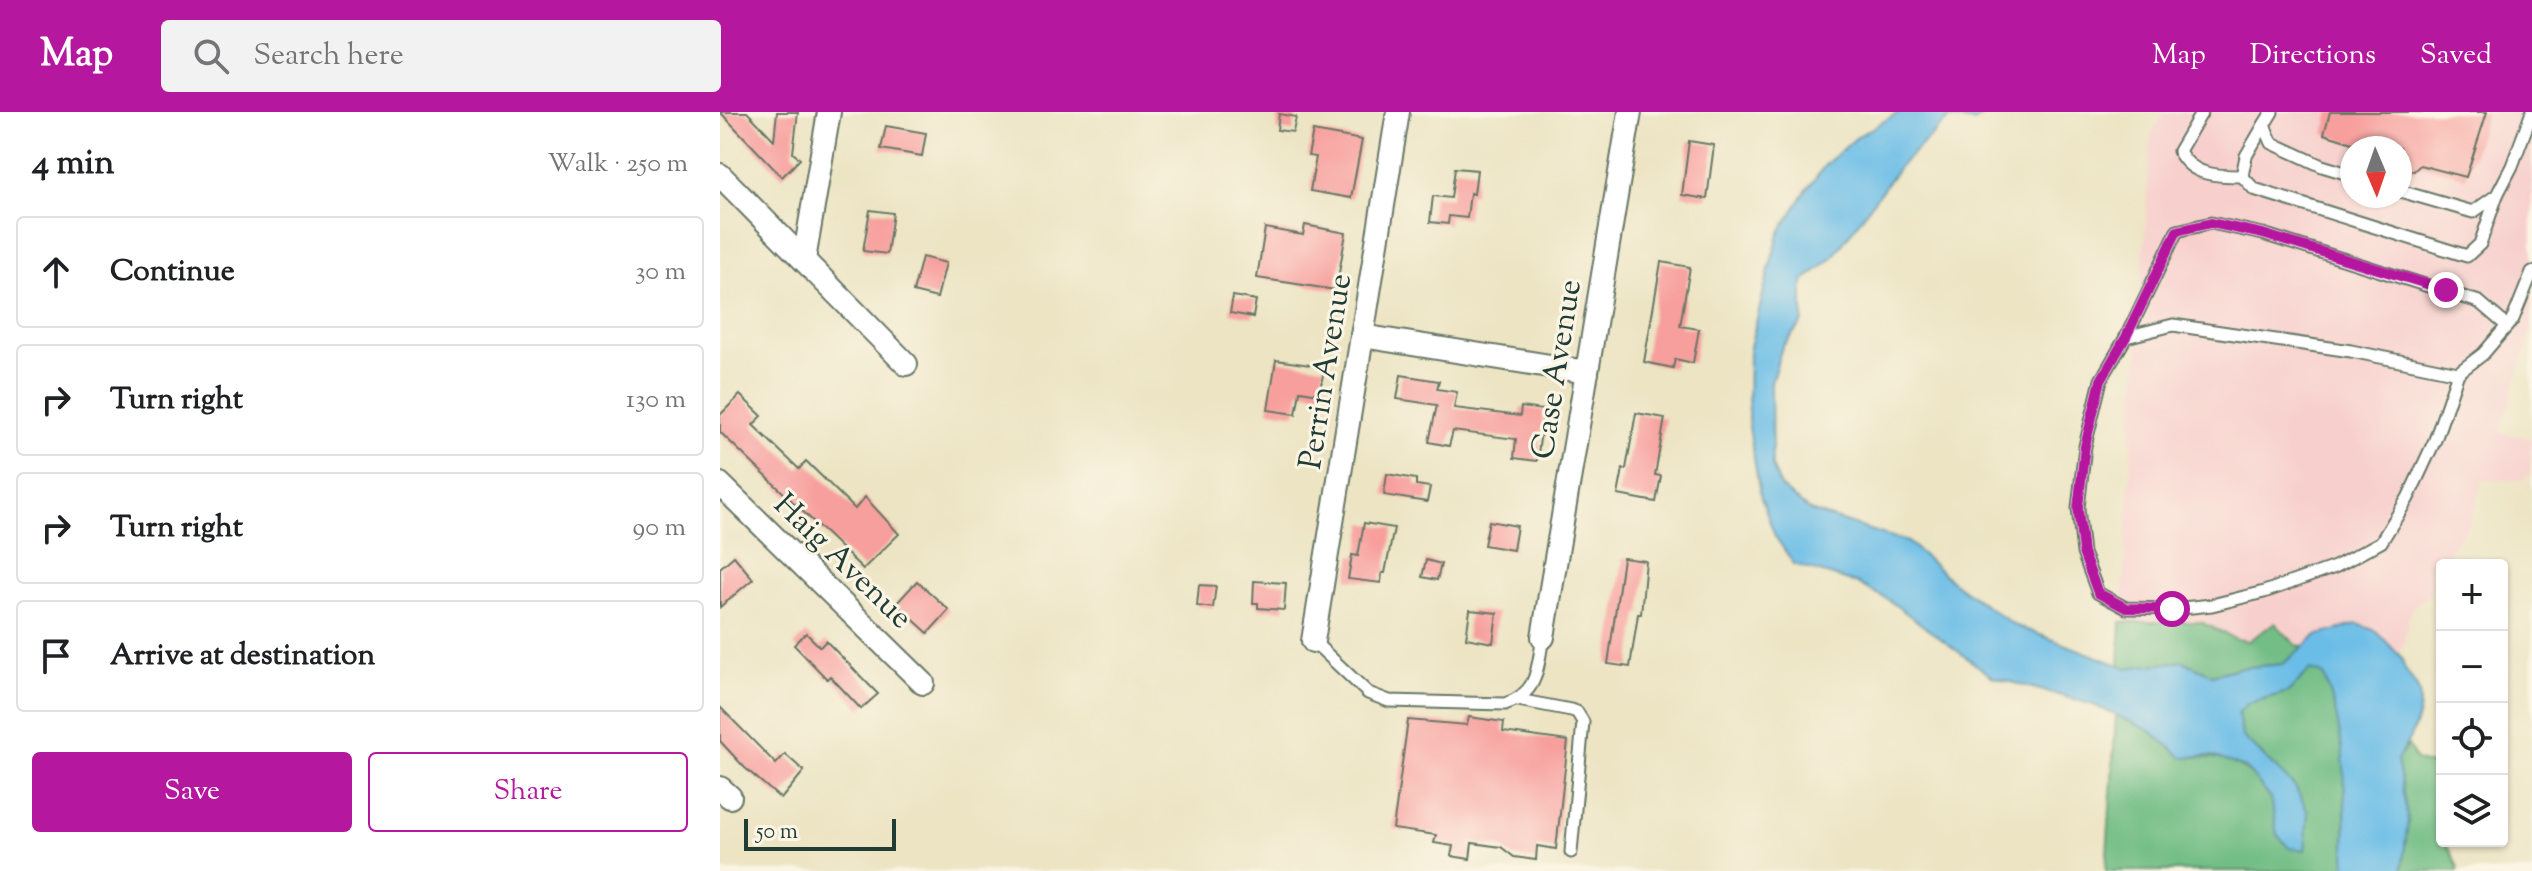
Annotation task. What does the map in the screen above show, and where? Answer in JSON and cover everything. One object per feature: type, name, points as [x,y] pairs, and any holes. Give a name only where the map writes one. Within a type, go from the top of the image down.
[{"type":"street","points":[[804,260],[829,112]]},
{"type":"street","name":"Perrin Avenue","points":[[1313,641],[1398,112]]},
{"type":"street","name":"Case Avenue","points":[[1543,637],[1630,112]]},
{"type":"street","points":[[720,175],[906,364]]},
{"type":"street","points":[[1362,336],[1587,372]]},
{"type":"street","name":"Haig Avenue","points":[[720,484],[923,683]]},
{"type":"lane","points":[[2202,112],[2179,151],[2185,163],[2215,176],[2242,176],[2254,189],[2467,256],[2480,244],[2532,112]]},
{"type":"lane","points":[[2242,176],[2246,156],[2272,112]]},
{"type":"lane","points":[[2264,125],[2272,143],[2340,171]]},
{"type":"lane","points":[[2412,194],[2473,212],[2497,195]]},
{"type":"lane","points":[[2507,326],[2479,302],[2263,234],[2211,223],[2177,231],[2126,337],[2101,380],[2085,446],[2078,508],[2083,553],[2098,593],[2126,608],[2172,609],[2212,605],[2264,592],[2335,567],[2381,542],[2408,498],[2435,440],[2458,373],[2483,354],[2507,326],[2513,319],[2532,272]]},
{"type":"lane","points":[[2126,337],[2173,325],[2351,351],[2458,373]]},
{"type":"lane","points":[[1313,641],[1377,698],[1389,701],[1505,704],[1518,700],[1531,688],[1543,637]]},
{"type":"lane","points":[[1518,700],[1571,710],[1581,716],[1583,722],[1571,852]]},
{"type":"shaded area","points":[[2165,112],[2532,112],[2532,328],[2501,432],[2532,439],[2530,474],[2522,480],[2483,480],[2470,523],[2444,559],[2436,559],[2436,570],[2431,577],[2432,593],[2411,608],[2403,646],[2397,652],[2376,631],[2316,636],[2304,646],[2236,639],[2201,622],[2121,622],[2151,134]]},
{"type":"green space","points":[[2121,622],[2201,622],[2236,639],[2248,641],[2275,623],[2296,645],[2304,646],[2283,664],[2239,668],[2212,675],[2183,661],[2127,668],[2119,665]]},
{"type":"green space","points":[[2310,670],[2323,674],[2337,711],[2345,762],[2345,871],[2106,871],[2116,715],[2149,730],[2182,757],[2209,757],[2243,768],[2270,797],[2277,835],[2305,850],[2308,812],[2295,787],[2242,736],[2237,713],[2248,703],[2288,692]]},
{"type":"green space","points":[[2408,745],[2416,760],[2436,767],[2436,847],[2448,847],[2457,871],[2402,871],[2408,821],[2397,760]]},
{"type":"water","points":[[1900,112],[1989,112],[1974,122],[1949,118],[1899,167],[1832,258],[1803,282],[1803,322],[1782,347],[1771,383],[1772,466],[1781,488],[1810,511],[1908,542],[1953,582],[2014,625],[2127,668],[2183,661],[2212,675],[2239,668],[2283,664],[2316,636],[2358,624],[2376,631],[2402,658],[2404,668],[2419,693],[2420,702],[2417,720],[2397,760],[2408,821],[2402,871],[2345,871],[2342,747],[2332,698],[2323,674],[2310,670],[2288,692],[2248,703],[2238,713],[2242,736],[2295,787],[2308,812],[2305,850],[2289,848],[2277,835],[2271,799],[2246,768],[2212,756],[2182,757],[2149,730],[2091,704],[1993,677],[1887,599],[1858,584],[1794,564],[1775,536],[1760,495],[1748,421],[1749,351],[1771,262],[1780,232],[1826,164],[1858,136]]},
{"type":"building","points":[[720,112],[747,112],[774,140],[777,112],[798,112],[793,153],[800,159],[782,177]]},
{"type":"building","points":[[2330,112],[2487,112],[2466,177],[2420,165],[2412,171],[2412,136],[2340,136],[2340,139],[2324,134]]},
{"type":"building","points":[[1279,114],[1296,117],[1293,132],[1277,130]]},
{"type":"building","points":[[886,126],[926,133],[922,156],[881,149]]},
{"type":"building","points":[[1313,131],[1362,140],[1351,198],[1310,191],[1316,157],[1308,156]]},
{"type":"building","points":[[1689,141],[1714,145],[1707,199],[1682,195]]},
{"type":"building","points":[[1455,168],[1477,170],[1467,218],[1449,216],[1448,224],[1430,222],[1433,196],[1451,198]]},
{"type":"building","points":[[870,210],[893,213],[887,254],[863,251]]},
{"type":"building","points":[[1305,225],[1346,233],[1336,290],[1257,278],[1265,228],[1303,235]]},
{"type":"building","points":[[922,257],[946,263],[937,298],[913,292]]},
{"type":"building","points":[[1661,262],[1690,267],[1680,326],[1699,329],[1693,363],[1675,359],[1673,368],[1644,362]]},
{"type":"building","points":[[1233,296],[1256,300],[1253,317],[1230,313]]},
{"type":"building","points":[[1276,360],[1324,367],[1320,394],[1300,391],[1296,414],[1268,410]]},
{"type":"building","points":[[1401,375],[1439,381],[1437,389],[1457,392],[1454,408],[1520,416],[1521,407],[1544,410],[1537,461],[1514,458],[1516,439],[1453,431],[1449,446],[1429,442],[1437,405],[1397,399]]},
{"type":"building","points":[[740,395],[762,416],[753,425],[799,469],[806,461],[855,509],[865,497],[899,534],[863,569],[720,432],[720,415]]},
{"type":"building","points":[[1636,413],[1665,418],[1655,475],[1661,476],[1656,502],[1618,495]]},
{"type":"building","points":[[1387,474],[1416,479],[1416,485],[1430,487],[1427,502],[1384,495]]},
{"type":"building","points":[[1489,521],[1517,526],[1513,550],[1484,545]]},
{"type":"building","points":[[1364,523],[1394,528],[1381,583],[1348,579],[1352,555],[1358,556]]},
{"type":"building","points":[[734,556],[753,579],[720,607],[720,568]]},
{"type":"building","points":[[1623,558],[1646,561],[1641,614],[1638,614],[1630,667],[1608,664]]},
{"type":"building","points":[[1426,560],[1441,564],[1437,580],[1422,577]]},
{"type":"building","points":[[917,581],[949,610],[928,633],[896,604]]},
{"type":"building","points":[[1254,581],[1286,583],[1284,610],[1258,608],[1258,603],[1253,603]]},
{"type":"building","points":[[1199,585],[1216,586],[1213,608],[1197,606]]},
{"type":"building","points":[[1470,610],[1497,613],[1493,643],[1466,638]]},
{"type":"building","points":[[806,633],[820,647],[826,641],[878,694],[861,709],[830,676],[827,679],[794,645]]},
{"type":"building","points":[[720,707],[776,764],[785,754],[804,771],[781,799],[720,741]]},
{"type":"building","points":[[1469,717],[1504,722],[1503,732],[1568,741],[1556,849],[1537,846],[1536,860],[1514,857],[1501,847],[1472,843],[1470,859],[1451,856],[1453,846],[1434,843],[1436,835],[1393,829],[1408,720],[1467,725]]},
{"type":"route","points":[[2172,609],[2126,608],[2098,593],[2083,553],[2078,508],[2085,446],[2101,380],[2126,337],[2177,231],[2211,223],[2263,234],[2446,290]]}]
